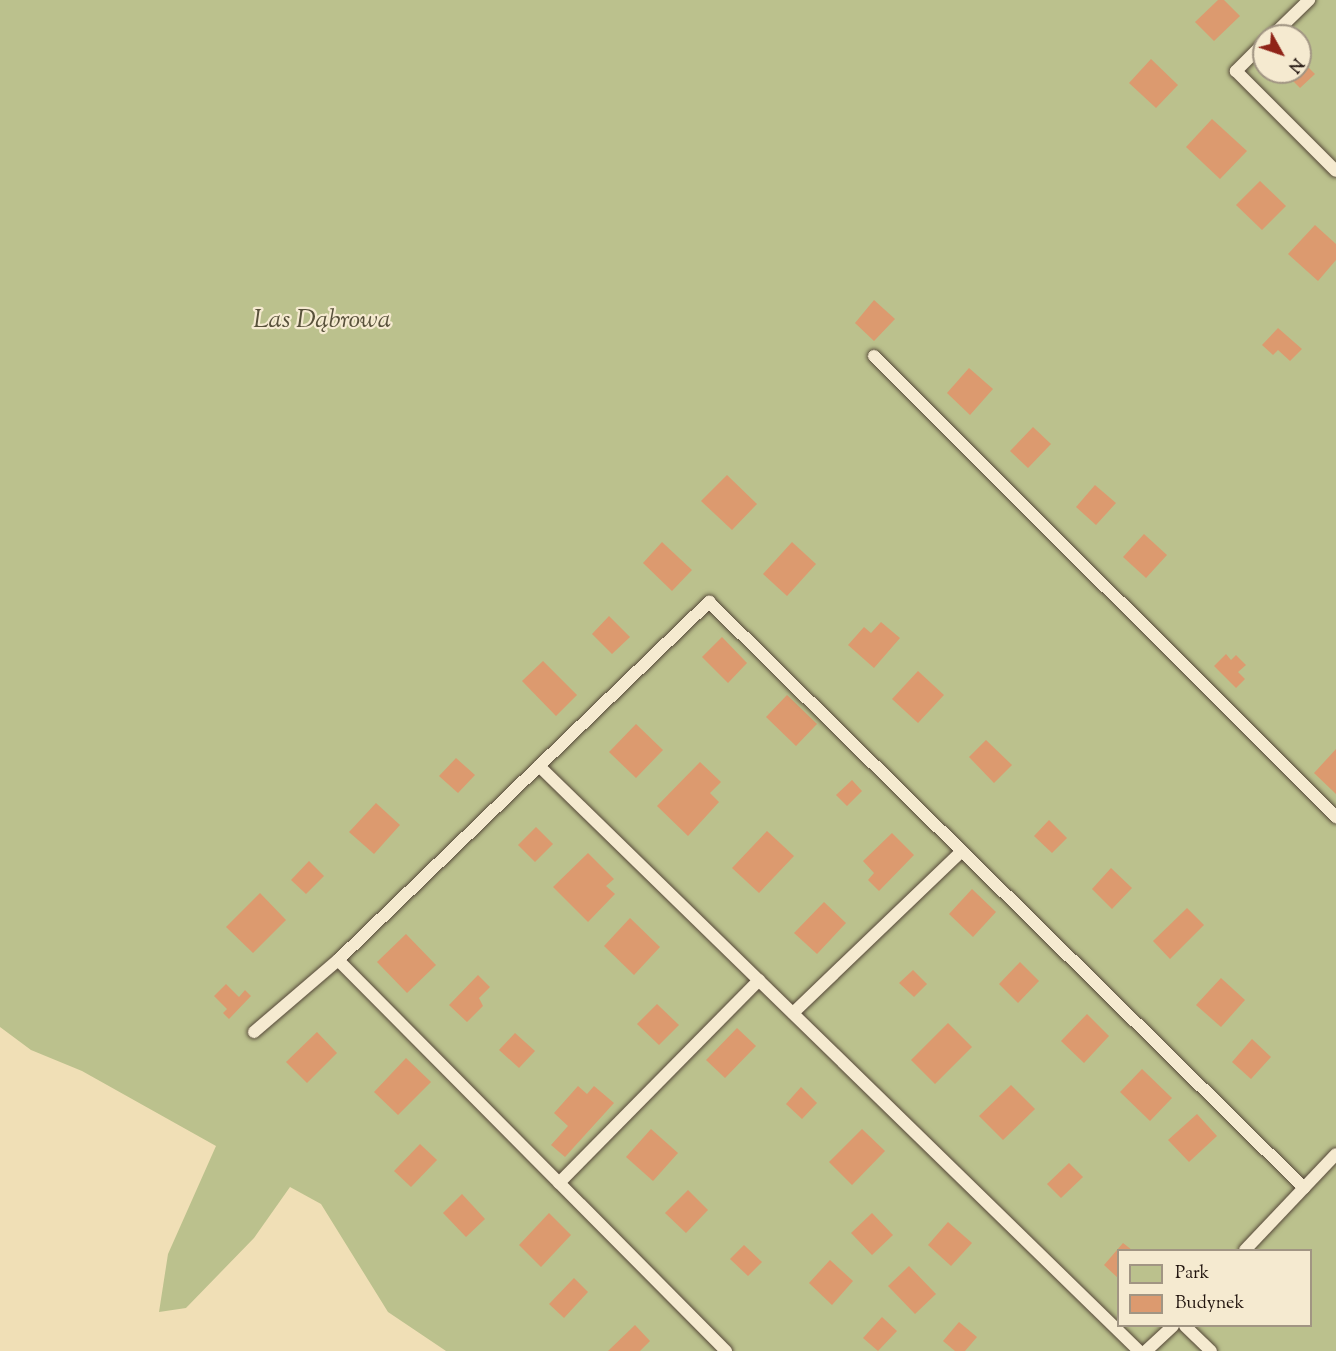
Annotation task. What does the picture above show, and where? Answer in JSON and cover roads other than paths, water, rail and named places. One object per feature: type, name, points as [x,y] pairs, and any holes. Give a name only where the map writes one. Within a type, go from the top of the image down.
[{"type":"lane","points":[[1284,24],[1309,0]]},
{"type":"lane","points":[[1252,56],[1236,71],[1336,171]]},
{"type":"lane","points":[[874,356],[1336,817]]},
{"type":"lane","points":[[254,1032],[338,960],[709,602],[1304,1188]]},
{"type":"lane","points":[[539,766],[1139,1351]]},
{"type":"lane","points":[[793,1013],[962,851]]},
{"type":"lane","points":[[338,960],[726,1351]]},
{"type":"lane","points":[[559,1183],[759,980]]},
{"type":"lane","points":[[1247,1249],[1336,1154]]},
{"type":"lane","points":[[1146,1351],[1172,1327]]},
{"type":"lane","points":[[1186,1327],[1211,1351]]},
{"type":"park label","name":"Las Dąbrowa","points":[[322,321]]}]
